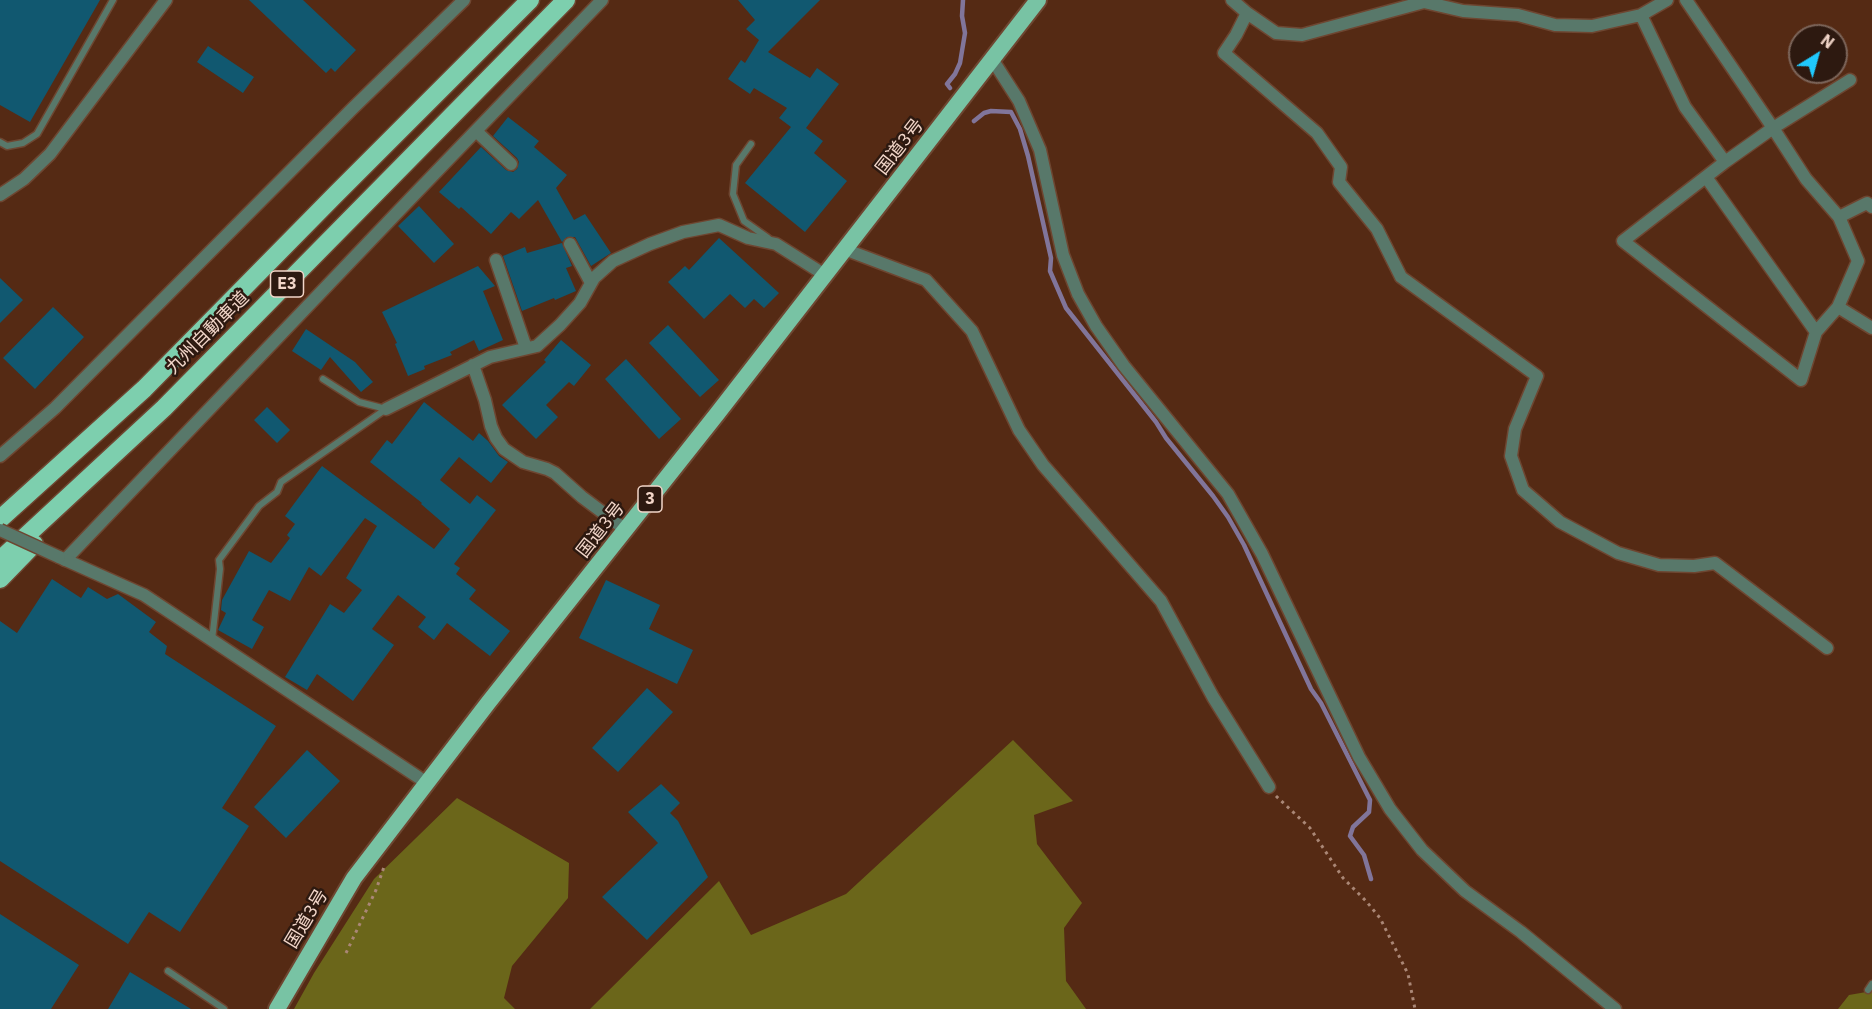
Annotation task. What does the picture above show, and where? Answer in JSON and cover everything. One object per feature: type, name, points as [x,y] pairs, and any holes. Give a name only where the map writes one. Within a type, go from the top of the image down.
[{"type":"highway","name":"九州自動車道","points":[[0,519],[144,389],[530,0]]},
{"type":"highway","name":"九州自動車道","points":[[0,560],[164,408],[566,0]]},
{"type":"highway","name":"国道3号","points":[[277,1009],[354,878],[1038,0]]},
{"type":"highway","points":[[0,579],[164,408]]},
{"type":"street","points":[[3,190],[24,179],[50,154],[166,0]]},
{"type":"street","points":[[0,456],[55,408],[353,108],[464,0]]},
{"type":"street","points":[[62,559],[602,0]]},
{"type":"street","points":[[1232,0],[1276,33],[1302,35],[1424,2],[1463,11],[1518,15],[1555,25],[1592,26],[1641,15],[1668,0]]},
{"type":"street","points":[[1686,0],[1773,128],[1806,179],[1839,218],[1858,261],[1838,307],[1816,332],[1802,380],[1623,241],[1725,162],[1773,128],[1850,80]]},
{"type":"street","points":[[1247,12],[1224,53],[1317,133],[1341,167],[1339,182],[1377,229],[1401,277],[1537,376],[1515,429],[1511,456],[1523,490],[1560,522],[1618,553],[1659,565],[1694,566],[1715,563],[1827,648]]},
{"type":"street","points":[[1641,15],[1685,107],[1725,162]]},
{"type":"street","points":[[992,59],[1019,101],[1040,150],[1063,255],[1077,294],[1124,366],[1228,494],[1262,554],[1359,757],[1390,809],[1422,850],[1465,891],[1521,932],[1615,1009]]},
{"type":"street","points":[[476,131],[511,164]]},
{"type":"street","points":[[1706,177],[1816,332]]},
{"type":"street","points":[[1839,218],[1870,203]]},
{"type":"street","points":[[386,409],[490,357],[537,345],[560,326],[580,303],[594,278],[613,261],[683,232],[719,225],[748,238],[778,246],[825,275]]},
{"type":"street","points":[[570,244],[591,283]]},
{"type":"street","points":[[844,249],[926,280],[972,331],[1018,430],[1043,465],[1161,601],[1214,698],[1269,787]]},
{"type":"street","points":[[496,260],[526,348]]},
{"type":"street","points":[[1838,307],[1872,328]]},
{"type":"street","points":[[473,365],[491,426],[504,449],[523,462],[555,473],[582,497],[626,530]]},
{"type":"street","points":[[0,530],[144,595],[427,783]]},
{"type":"lane","points":[[0,142],[7,146],[23,143],[37,134],[113,0]]},
{"type":"lane","points":[[751,144],[736,165],[733,194],[744,221],[778,246]]},
{"type":"lane","points":[[323,379],[359,402],[386,409]]},
{"type":"lane","points":[[212,640],[219,560],[259,506],[277,492],[281,482],[386,409]]},
{"type":"lane","points":[[168,971],[224,1009]]},
{"type":"path","points":[[1269,787],[1278,799],[1310,828],[1342,878],[1380,918],[1408,974],[1414,1009]]},
{"type":"path","points":[[346,953],[376,890],[388,858]]},
{"type":"shaded area","points":[[1013,740],[1073,801],[1034,815],[1037,844],[1082,903],[1064,928],[1066,981],[1086,1009],[590,1009],[719,881],[751,935],[846,894]]},
{"type":"shaded area","points":[[457,798],[569,863],[568,898],[512,966],[504,998],[515,1009],[294,1009],[314,973],[374,879]]},
{"type":"shaded area","points":[[1872,991],[1872,1009],[1838,1009],[1849,995]]},
{"type":"building","points":[[0,0],[100,0],[30,122],[0,105]]},
{"type":"building","points":[[249,0],[303,0],[356,50],[335,72],[331,68],[326,73]]},
{"type":"building","points":[[738,0],[820,0],[768,52],[810,78],[817,68],[839,84],[806,128],[823,141],[814,153],[847,181],[805,232],[745,183],[791,127],[779,118],[787,108],[754,88],[750,94],[728,79],[741,60],[745,63],[759,40],[746,29],[755,20]]},
{"type":"building","points":[[208,46],[254,77],[243,93],[197,62]]},
{"type":"building","points":[[508,117],[539,141],[534,147],[567,175],[556,188],[574,220],[585,214],[611,253],[591,266],[575,237],[567,237],[562,242],[538,200],[519,219],[511,212],[491,234],[461,207],[459,209],[439,192],[481,147],[506,170],[513,172],[517,169],[519,162],[517,158],[493,136]]},
{"type":"building","points":[[419,206],[454,244],[434,263],[398,226]]},
{"type":"building","points":[[719,238],[779,293],[764,308],[754,299],[745,308],[730,294],[704,319],[668,282],[685,266],[689,270]]},
{"type":"building","points":[[562,243],[572,266],[566,268],[576,291],[522,311],[503,256],[525,247],[527,253]]},
{"type":"building","points":[[478,266],[495,286],[483,291],[503,340],[479,351],[474,340],[450,352],[452,355],[424,366],[425,369],[408,376],[395,344],[397,343],[382,312]]},
{"type":"building","points":[[0,278],[23,300],[0,323]]},
{"type":"building","points":[[53,307],[84,337],[35,389],[3,358]]},
{"type":"building","points":[[668,325],[719,380],[700,397],[649,343]]},
{"type":"building","points":[[306,329],[355,362],[373,382],[361,392],[330,357],[321,370],[292,351]]},
{"type":"building","points":[[561,340],[591,365],[574,386],[569,382],[546,405],[558,417],[536,439],[502,405],[546,362],[544,360]]},
{"type":"building","points":[[626,359],[681,419],[659,439],[605,379]]},
{"type":"building","points":[[424,402],[473,441],[479,433],[499,456],[508,462],[491,483],[459,457],[440,480],[470,504],[477,495],[496,510],[454,564],[460,568],[456,574],[476,590],[469,599],[510,631],[490,656],[447,623],[434,640],[418,627],[426,617],[398,595],[372,629],[394,645],[353,701],[317,674],[307,690],[285,677],[330,604],[344,613],[362,590],[346,578],[377,526],[365,518],[321,576],[309,567],[290,601],[269,590],[252,620],[264,627],[252,649],[218,630],[226,613],[221,610],[222,600],[249,551],[271,563],[290,538],[287,535],[295,524],[285,516],[322,466],[434,549],[450,529],[422,503],[370,462],[387,440],[392,444]]},
{"type":"building","points":[[267,407],[290,430],[277,443],[254,420]]},
{"type":"building","points":[[52,579],[81,598],[88,587],[107,599],[118,594],[156,622],[149,632],[167,646],[165,654],[276,726],[222,808],[249,826],[180,932],[149,912],[128,944],[0,861],[0,621],[17,633]]},
{"type":"building","points":[[606,580],[660,605],[649,629],[693,650],[677,684],[579,638]]},
{"type":"building","points":[[647,688],[673,712],[618,772],[592,748]]},
{"type":"building","points":[[307,750],[340,781],[286,838],[254,807]]},
{"type":"building","points":[[661,784],[680,803],[670,813],[678,821],[708,877],[647,940],[602,897],[658,843],[628,812]]},
{"type":"building","points":[[0,914],[79,965],[51,1009],[0,1009]]},
{"type":"building","points":[[130,972],[191,1009],[108,1009]]},
{"type":"waterway","points":[[950,88],[947,84],[960,63],[965,33],[962,16],[963,0]]},
{"type":"waterway","points":[[974,121],[984,113],[991,111],[1011,112],[1020,129],[1028,156],[1051,258],[1050,271],[1066,308],[1213,496],[1244,545],[1311,689],[1321,703],[1370,800],[1369,812],[1353,827],[1350,836],[1364,855],[1371,879]]}]
